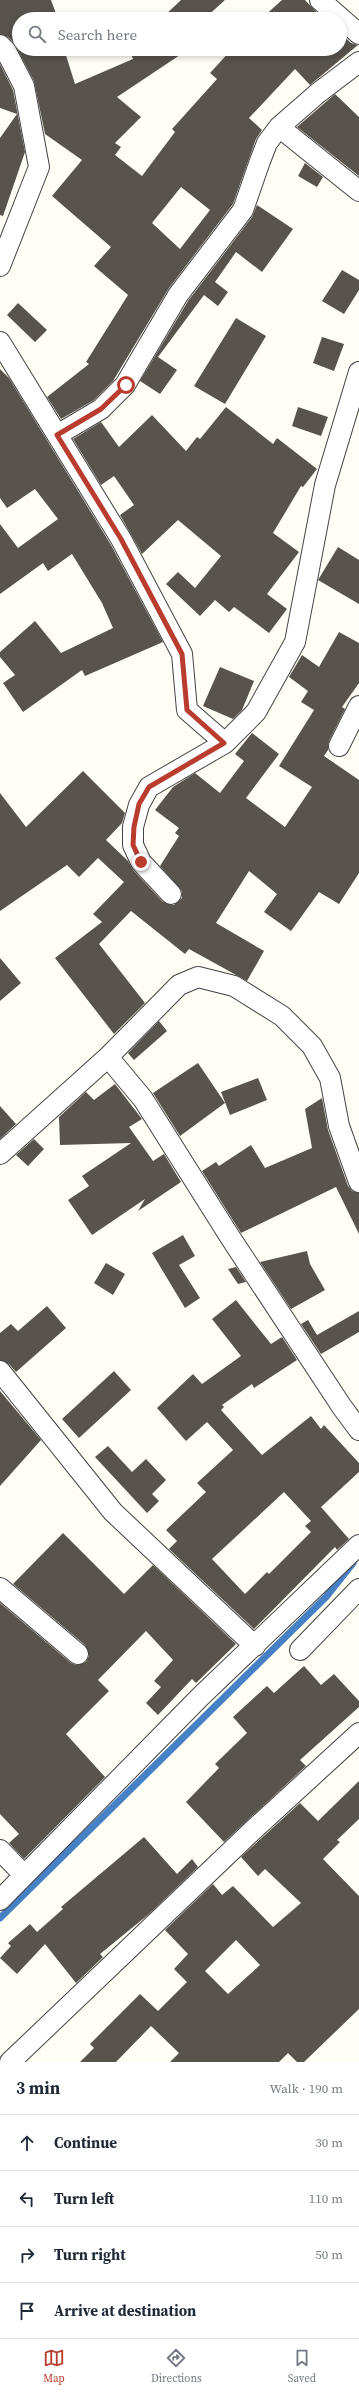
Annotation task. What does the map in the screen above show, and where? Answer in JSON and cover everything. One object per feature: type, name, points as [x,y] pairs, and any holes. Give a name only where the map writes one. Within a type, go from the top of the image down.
[{"type":"street","points":[[320,0],[334,12]]},
{"type":"street","points":[[347,24],[359,34]]},
{"type":"street","points":[[0,45],[6,51],[24,86],[39,167],[0,266]]},
{"type":"street","points":[[57,435],[101,409],[126,385],[178,295],[244,210],[262,155],[279,127],[318,93],[359,62]]},
{"type":"street","points":[[279,127],[359,191]]},
{"type":"street","points":[[0,342],[121,539],[182,654],[187,710],[224,743]]},
{"type":"street","points":[[171,894],[141,862],[133,845],[134,827],[139,804],[149,787],[224,743],[256,712],[295,642],[325,485],[359,372]]},
{"type":"street","points":[[339,746],[359,706]]},
{"type":"street","points":[[0,1154],[108,1057],[179,985],[198,977],[234,986],[282,1016],[312,1046],[330,1078],[339,1126],[359,1182]]},
{"type":"street","points":[[108,1057],[143,1098],[230,1237],[342,1407],[359,1430]]},
{"type":"street","points":[[0,1371],[113,1512],[255,1646]]},
{"type":"street","points":[[0,1900],[201,1696],[359,1545]]},
{"type":"street","points":[[0,1588],[78,1654]]},
{"type":"street","points":[[300,1650],[359,1589]]},
{"type":"street","points":[[10,2062],[251,1832],[359,1733]]},
{"type":"street","points":[[0,1850],[24,1875]]},
{"type":"building","points":[[0,0],[51,0],[55,12],[12,12],[12,41],[8,37],[0,34]]},
{"type":"building","points":[[181,0],[225,0],[212,12],[168,12]]},
{"type":"building","points":[[282,0],[305,0],[316,12],[269,12]]},
{"type":"building","points":[[347,39],[351,43],[358,45],[347,54]]},
{"type":"building","points":[[21,56],[66,56],[75,84],[133,59],[132,56],[178,56],[117,97],[141,117],[115,143],[121,147],[115,155],[142,176],[175,132],[172,129],[217,79],[210,73],[226,56],[345,56],[310,85],[295,69],[249,118],[262,130],[256,139],[233,204],[169,288],[113,381],[94,400],[61,419],[47,397],[89,364],[86,362],[128,295],[94,266],[111,247],[52,196],[82,160],[45,134],[34,81]],"holes":[[[181,187],[210,210],[180,249],[152,223]]]},
{"type":"building","points":[[0,64],[13,90],[25,152],[3,216],[0,215],[0,138],[17,114],[0,108]]},
{"type":"building","points":[[335,94],[359,117],[359,176],[297,127]]},
{"type":"building","points":[[305,163],[323,177],[317,187],[298,176]]},
{"type":"building","points":[[257,205],[293,229],[262,272],[236,252],[215,282],[228,292],[218,306],[204,295],[158,357],[177,370],[160,394],[140,381],[188,301],[252,217]]},
{"type":"building","points":[[342,270],[359,280],[359,290],[344,314],[322,301]]},
{"type":"building","points":[[18,303],[47,330],[35,342],[7,315]]},
{"type":"building","points":[[236,318],[266,336],[225,404],[194,386]]},
{"type":"building","points":[[322,337],[344,344],[334,371],[313,363]]},
{"type":"building","points":[[0,369],[9,378],[111,545],[163,642],[85,676],[82,670],[23,712],[3,683],[15,675],[0,657],[0,652],[35,621],[61,653],[113,628],[102,603],[72,554],[48,571],[43,563],[0,594],[0,524],[18,548],[58,519],[35,489],[7,508],[0,498]]},
{"type":"building","points":[[226,407],[273,444],[277,438],[317,469],[303,487],[301,486],[273,533],[299,552],[267,594],[287,609],[269,633],[234,607],[229,612],[215,600],[200,616],[166,584],[178,572],[195,588],[221,556],[178,520],[142,554],[120,515],[134,505],[114,476],[101,485],[73,439],[101,422],[119,447],[152,415],[186,451],[197,437],[200,439]]},
{"type":"building","points":[[298,407],[328,417],[321,436],[292,426]]},
{"type":"building","points":[[338,547],[359,560],[359,604],[318,580]]},
{"type":"building","points":[[339,632],[359,643],[359,683],[342,707],[345,709],[329,741],[328,750],[324,756],[359,780],[359,873],[339,904],[319,892],[291,931],[264,912],[277,894],[249,871],[216,923],[264,951],[247,981],[189,949],[185,954],[131,911],[99,944],[145,1003],[114,1034],[55,958],[102,922],[93,914],[124,882],[98,858],[79,877],[67,865],[0,911],[0,793],[26,827],[83,771],[125,813],[122,823],[106,840],[128,861],[133,870],[163,902],[174,905],[182,898],[182,891],[160,866],[179,836],[175,833],[179,828],[155,810],[173,787],[195,773],[220,793],[244,761],[235,754],[252,733],[279,754],[246,798],[285,827],[312,787],[279,766],[314,710],[301,702],[308,691],[289,677],[302,655],[319,667]]},
{"type":"building","points":[[220,667],[254,681],[242,710],[233,719],[203,706]]},
{"type":"building","points":[[0,958],[21,983],[0,1001]]},
{"type":"building","points":[[159,1021],[167,1031],[134,1060],[128,1053]]},
{"type":"building","points":[[198,1063],[225,1103],[180,1136],[153,1093]]},
{"type":"building","points":[[258,1078],[267,1100],[230,1115],[221,1092]]},
{"type":"building","points":[[115,1084],[142,1119],[129,1127],[153,1161],[164,1154],[181,1182],[138,1211],[145,1199],[92,1235],[68,1200],[89,1186],[82,1176],[131,1143],[60,1145],[59,1117],[86,1092],[94,1100]]},
{"type":"building","points":[[322,1098],[328,1130],[348,1186],[352,1191],[359,1193],[359,1234],[336,1187],[241,1233],[202,1171],[216,1162],[219,1166],[251,1145],[265,1168],[312,1148],[305,1109]]},
{"type":"building","points":[[0,1106],[16,1124],[0,1139]]},
{"type":"building","points":[[34,1139],[44,1149],[28,1166],[16,1155]]},
{"type":"building","points":[[183,1235],[195,1256],[179,1265],[200,1298],[185,1308],[152,1253]]},
{"type":"building","points":[[307,1251],[310,1264],[325,1290],[291,1309],[260,1262]]},
{"type":"building","points":[[106,1263],[125,1274],[113,1295],[94,1283]]},
{"type":"building","points":[[236,1267],[246,1282],[238,1284],[228,1269]]},
{"type":"building","points":[[236,1300],[271,1344],[282,1337],[297,1360],[254,1388],[252,1384],[222,1405],[224,1407],[221,1410],[262,1455],[311,1416],[321,1429],[324,1425],[359,1463],[359,1472],[321,1507],[349,1539],[337,1550],[335,1547],[254,1629],[169,1549],[177,1541],[166,1530],[206,1492],[197,1483],[233,1450],[207,1422],[186,1441],[157,1408],[193,1374],[202,1384],[241,1356],[212,1319]],"holes":[[[284,1492],[311,1521],[305,1526],[311,1532],[269,1574],[267,1572],[245,1594],[212,1559]]]},
{"type":"building","points":[[47,1306],[66,1328],[16,1372],[9,1364],[0,1360],[0,1333],[11,1324],[18,1331]]},
{"type":"building","points":[[359,1311],[359,1332],[321,1354],[301,1324],[308,1320],[317,1335]]},
{"type":"building","points":[[114,1371],[131,1390],[79,1438],[62,1419]]},
{"type":"building","points":[[0,1391],[41,1440],[0,1486]]},
{"type":"building","points":[[108,1446],[132,1472],[146,1459],[166,1480],[152,1494],[159,1501],[147,1513],[95,1457]]},
{"type":"building","points":[[63,1533],[124,1594],[153,1565],[236,1644],[196,1683],[192,1679],[158,1715],[146,1703],[161,1687],[154,1681],[173,1660],[146,1631],[98,1680],[109,1691],[66,1734],[105,1777],[24,1859],[9,1843],[19,1834],[0,1814],[0,1603],[71,1663],[76,1665],[86,1662],[89,1656],[85,1645],[13,1584]]},
{"type":"building","points":[[304,1666],[321,1685],[334,1674],[359,1701],[359,1707],[300,1760],[306,1766],[224,1842],[186,1802],[219,1768],[215,1764],[247,1733],[233,1717],[267,1686],[274,1693]]},
{"type":"building","points":[[359,1781],[359,1819],[337,1840],[340,1842],[323,1859],[359,1896],[359,2009],[304,2062],[297,2062],[288,2053],[279,2062],[170,2062],[179,2053],[151,2026],[116,2062],[80,2062],[94,2048],[90,2044],[140,1994],[158,2011],[187,1982],[174,1969],[188,1954],[165,1930],[213,1884],[222,1895],[233,1886],[273,1927],[301,1903],[265,1869],[258,1876],[241,1857],[300,1803],[318,1821]],"holes":[[[236,1940],[260,1965],[228,1994],[205,1971]]]},
{"type":"building","points":[[144,1837],[177,1874],[192,1859],[198,1867],[149,1914],[100,1954],[103,1957],[76,1983],[45,1944],[17,1974],[0,1958],[11,1946],[8,1943],[30,1924],[37,1932],[63,1909],[61,1907]]},
{"type":"waterway","points":[[0,1918],[326,1597],[353,1563]]},
{"type":"route","points":[[126,385],[101,409],[57,435],[121,539],[182,654],[187,710],[224,743],[149,787],[139,804],[134,827],[133,845],[141,862]]}]
